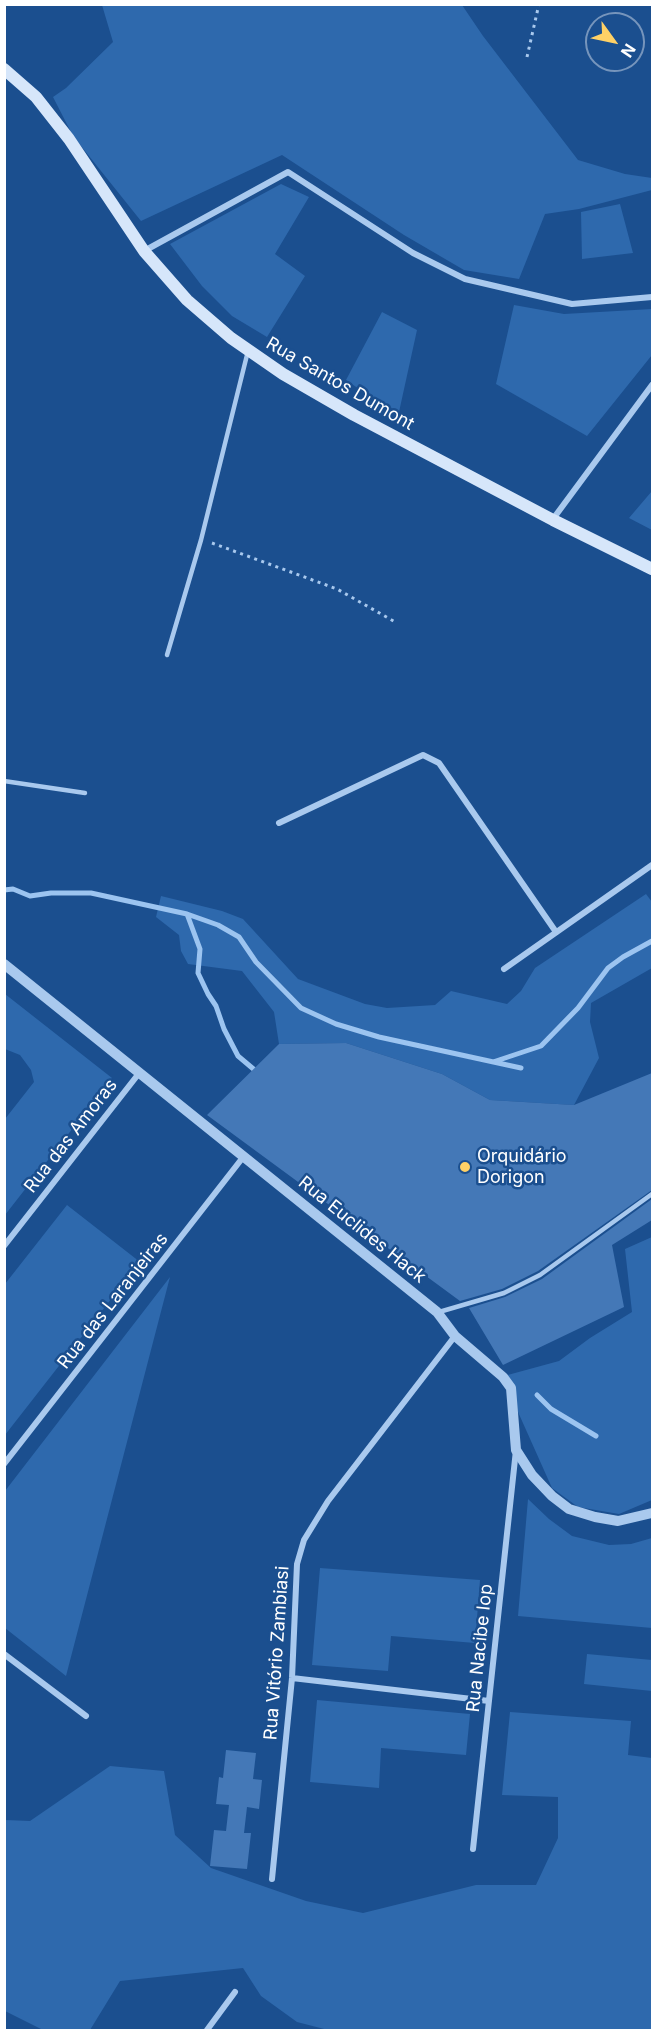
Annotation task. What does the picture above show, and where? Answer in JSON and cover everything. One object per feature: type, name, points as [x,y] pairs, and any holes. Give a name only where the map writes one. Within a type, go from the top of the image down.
[{"type":"main road","name":"Rua Santos Dumont","points":[[4,69],[36,97],[69,139],[144,251],[187,300],[248,351],[354,415],[553,520],[652,569]]},
{"type":"street","points":[[144,251],[288,172],[413,253],[465,279],[572,304],[652,297]]},
{"type":"street","points":[[553,520],[652,385]]},
{"type":"street","points":[[279,823],[423,755],[439,763],[556,932]]},
{"type":"street","points":[[504,969],[652,865]]},
{"type":"street","name":"Rua Euclides Hack","points":[[4,964],[437,1312],[455,1336],[503,1377],[511,1388],[516,1450],[532,1475],[552,1496],[569,1509],[618,1521],[652,1512]]},
{"type":"street","name":"Rua das Amoras","points":[[4,1246],[140,1072]]},
{"type":"street","name":"Rua das Laranjeiras","points":[[4,1464],[245,1156]]},
{"type":"street","name":"Rua Vitório Zambiasi","points":[[272,1879],[292,1678],[297,1564],[304,1540],[328,1501],[455,1336]]},
{"type":"street","name":"Rua Nacibe Iop","points":[[473,1849],[516,1450]]},
{"type":"street","points":[[4,1654],[86,1716]]},
{"type":"street","points":[[292,1678],[489,1701]]},
{"type":"street","points":[[207,2031],[235,1992]]},
{"type":"lane","points":[[166,655],[201,540],[248,351]]},
{"type":"lane","points":[[4,781],[86,793]]},
{"type":"lane","points":[[437,1312],[504,1293],[540,1275],[652,1194]]},
{"type":"path","points":[[527,57],[539,4]]},
{"type":"path","points":[[201,540],[337,589],[397,623]]},
{"type":"shaded area","points":[[102,5],[462,5],[578,160],[625,174],[652,178],[652,190],[579,209],[545,214],[519,279],[464,270],[404,235],[282,155],[141,221],[73,136],[53,97],[66,88],[113,42]]},
{"type":"shaded area","points":[[281,184],[309,197],[275,254],[305,276],[267,337],[232,316],[202,286],[170,244]]},
{"type":"shaded area","points":[[620,204],[633,253],[582,259],[581,212]]},
{"type":"shaded area","points":[[514,305],[564,314],[652,309],[652,355],[587,436],[496,384]]},
{"type":"shaded area","points":[[382,312],[417,330],[399,412],[378,402],[346,380]]},
{"type":"shaded area","points":[[652,491],[652,530],[629,518]]},
{"type":"shaded area","points":[[646,894],[652,902],[652,968],[591,1003],[590,1022],[599,1058],[574,1105],[490,1100],[442,1074],[346,1043],[279,1044],[274,1012],[242,971],[188,964],[181,951],[179,935],[156,917],[161,896],[222,911],[243,919],[298,979],[365,1004],[387,1008],[435,1005],[451,991],[507,1004],[521,991],[535,968]]},
{"type":"shaded area","points":[[5,994],[112,1078],[5,1215],[5,1119],[34,1082],[31,1070],[20,1055],[5,1049]]},
{"type":"shaded area","points":[[67,1205],[140,1262],[5,1435],[5,1284]]},
{"type":"shaded area","points":[[652,1237],[652,1500],[619,1514],[578,1507],[552,1488],[504,1376],[559,1361],[590,1338],[632,1312],[625,1249]]},
{"type":"shaded area","points":[[170,1277],[66,1676],[5,1628],[5,1491]]},
{"type":"shaded area","points":[[528,1499],[572,1536],[609,1545],[631,1544],[652,1538],[652,1628],[518,1616]]},
{"type":"shaded area","points":[[320,1568],[480,1580],[475,1643],[391,1636],[388,1671],[312,1665]]},
{"type":"shaded area","points":[[587,1654],[652,1660],[652,1691],[584,1684]]},
{"type":"shaded area","points":[[317,1700],[470,1714],[466,1755],[381,1748],[379,1788],[310,1782]]},
{"type":"shaded area","points":[[510,1712],[631,1721],[628,1755],[652,1758],[652,2030],[328,2030],[297,2022],[261,1996],[243,1968],[120,1981],[90,2030],[43,2030],[5,2011],[5,1820],[30,1821],[110,1766],[164,1771],[175,1835],[211,1868],[306,1901],[363,1913],[476,1885],[536,1885],[558,1838],[558,1797],[502,1795]]},
{"type":"building","name":"Orquidário Dorigon","points":[[346,1043],[442,1074],[490,1100],[574,1105],[652,1073],[652,1190],[538,1271],[502,1289],[460,1301],[207,1115],[279,1044]]},
{"type":"building","points":[[652,1199],[652,1220],[612,1245],[624,1307],[503,1365],[469,1308],[505,1297],[542,1279]]},
{"type":"building","points":[[226,1750],[256,1753],[253,1779],[262,1780],[259,1809],[247,1807],[244,1833],[251,1833],[247,1869],[210,1866],[214,1830],[226,1831],[229,1805],[216,1804],[219,1777],[223,1778]]},
{"type":"waterway","points":[[4,890],[13,889],[30,896],[51,893],[91,893],[187,914],[218,925],[239,937],[256,962],[301,1008],[336,1024],[379,1037],[521,1068]]},
{"type":"waterway","points":[[187,914],[200,949],[198,973],[216,1006],[224,1029],[238,1056],[257,1072]]},
{"type":"waterway","points":[[493,1062],[541,1046],[578,1008],[608,968],[652,941]]},
{"type":"waterway","points":[[537,1395],[551,1409],[596,1436]]},
{"type":"place","name":"Orquidário Dorigon","points":[[465,1167]]}]
